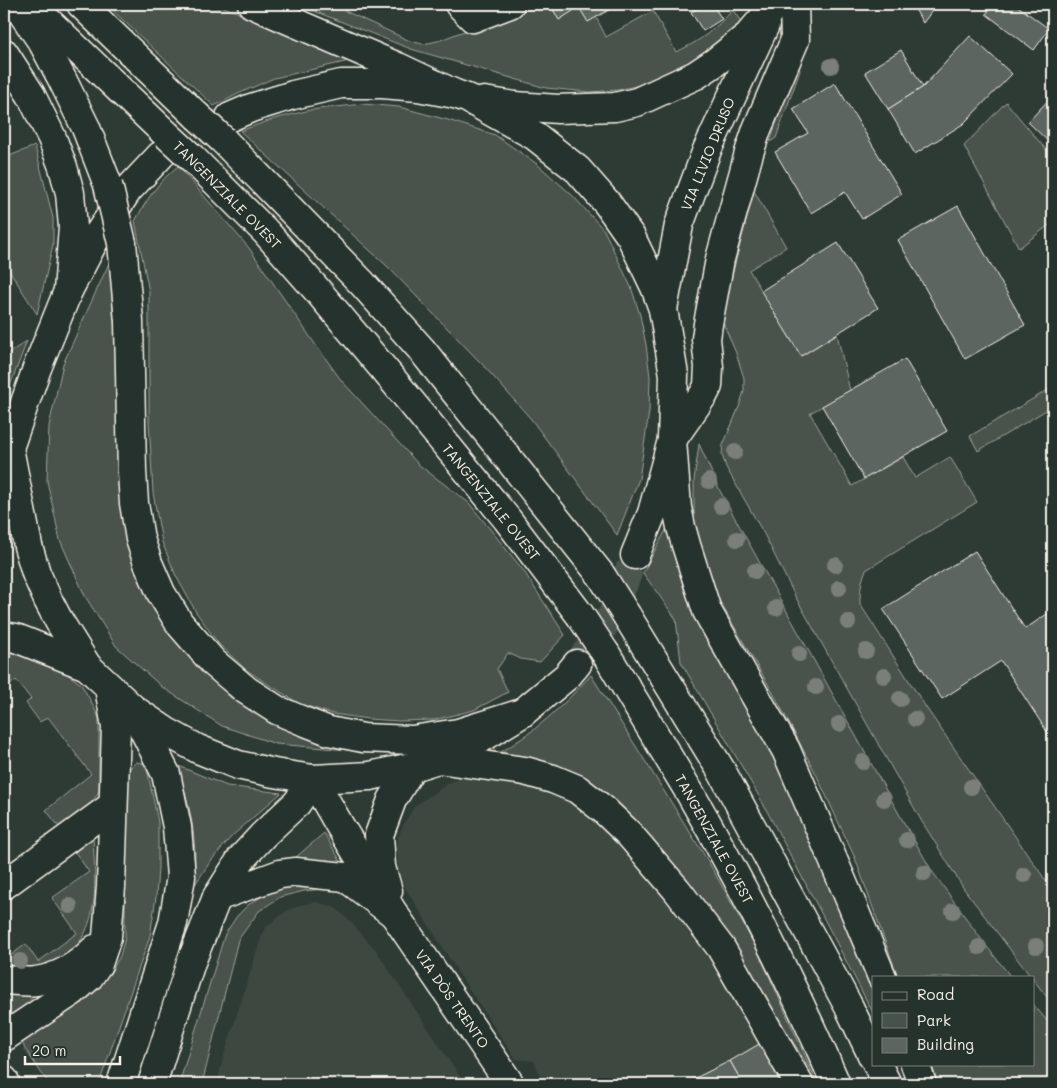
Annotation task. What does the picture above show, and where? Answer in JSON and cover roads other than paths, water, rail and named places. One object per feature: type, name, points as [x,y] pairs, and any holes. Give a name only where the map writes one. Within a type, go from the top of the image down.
[{"type":"main road","points":[[16,4],[43,43],[62,79],[86,128],[108,185],[122,243],[129,321],[134,503],[140,539],[148,563],[161,593],[180,624],[213,662],[246,690],[277,710],[329,730],[363,738],[412,740],[458,733],[522,713]]},
{"type":"main road","name":"TANGENZIALE OVEST","points":[[30,4],[163,145],[192,158],[265,231],[393,380],[507,519],[580,615],[606,654],[690,794],[754,912],[836,1084]]},
{"type":"main road","points":[[81,4],[197,116],[226,128],[421,349],[601,575],[721,770],[849,1007],[872,1055]]},
{"type":"main road","points":[[252,4],[461,96],[535,136],[578,170],[607,203],[631,238],[655,287],[663,309],[674,375],[672,440],[677,508],[688,552],[707,611],[786,750],[882,976]]},
{"type":"main road","points":[[459,4],[473,18],[510,4]]},
{"type":"main road","points":[[226,128],[251,108],[293,95],[341,84],[382,84],[418,87],[515,106],[558,109],[615,107],[637,102],[690,78],[714,63],[748,36],[779,4],[795,40],[757,129],[720,259],[706,339],[709,367],[708,386],[672,440],[652,512],[636,554]]},
{"type":"main road","name":"VIA LIVIO DRUSO","points":[[663,309],[679,225],[707,150],[779,4]]},
{"type":"main road","points":[[4,53],[31,95],[52,138],[66,176],[70,193],[72,227],[68,291]]},
{"type":"main road","points":[[163,145],[128,190],[95,239],[68,291],[5,448],[36,574],[59,620],[87,666],[133,709],[167,732],[198,749],[238,765],[312,779],[370,776],[438,759],[480,739],[522,713],[567,676],[576,664]]},
{"type":"main road","points":[[8,640],[87,666]]},
{"type":"main road","points":[[4,1037],[89,977],[98,964],[107,937],[111,888],[112,806],[116,727],[109,688]]},
{"type":"main road","points":[[121,1084],[173,923],[181,877],[177,827],[166,774],[133,709]]},
{"type":"main road","points":[[438,759],[525,771],[553,779],[577,789],[604,810],[629,834],[677,890],[722,948],[799,1084]]},
{"type":"main road","name":"VIA DÒS TRENTO","points":[[394,914],[381,867],[379,835],[392,800],[412,767]]},
{"type":"main road","points":[[152,1084],[191,962],[217,897],[241,859],[296,803],[312,779]]},
{"type":"main road","name":"VIA DÒS TRENTO","points":[[312,779],[394,914],[510,1084]]},
{"type":"main road","points":[[4,885],[112,806]]},
{"type":"main road","points":[[217,897],[280,874],[296,872],[345,877],[394,914]]},
{"type":"main road","points":[[4,980],[35,981],[62,974],[85,959],[107,937]]},
{"type":"main road","points":[[878,1066],[887,1084]]},
{"type":"main road","points":[[916,1066],[922,1084]]},
{"type":"main road","points":[[4,1080],[6,1084]]},
{"type":"tunnel","points":[[160,156],[196,132],[229,118]]},
{"type":"tunnel","points":[[577,664],[612,614],[635,555]]}]
